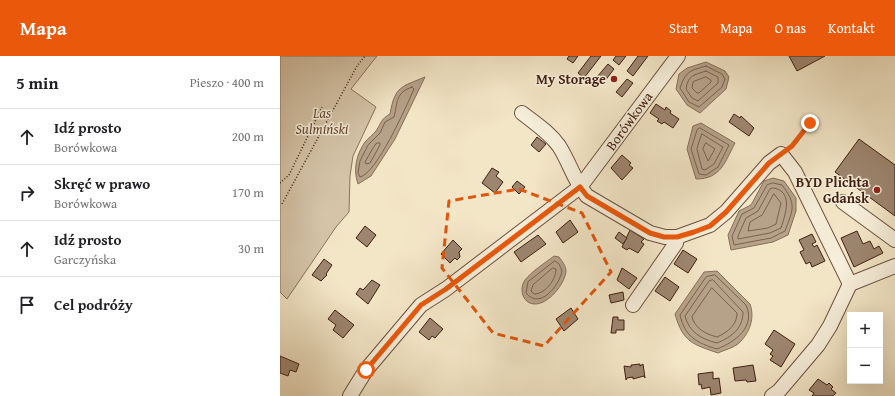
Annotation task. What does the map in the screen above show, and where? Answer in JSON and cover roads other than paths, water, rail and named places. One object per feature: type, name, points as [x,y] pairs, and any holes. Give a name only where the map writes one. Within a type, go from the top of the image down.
[{"type":"street","name":"Borówkowa","points":[[350,396],[366,370],[421,305],[446,289],[580,187],[678,56]]},
{"type":"street","points":[[522,113],[549,134],[559,147],[580,187],[587,196],[650,233],[664,237],[677,237],[710,226],[726,212],[769,163],[781,154],[795,172],[850,284]]},
{"type":"street","points":[[843,202],[895,240]]},
{"type":"street","points":[[633,305],[676,243],[677,237]]},
{"type":"street","points":[[772,396],[779,391],[818,345],[830,326],[850,284],[895,266]]},
{"type":"water","points":[[706,62],[725,71],[729,77],[726,89],[700,113],[687,105],[676,89],[679,74],[687,68]]},
{"type":"water","points":[[425,77],[395,139],[371,176],[358,184],[356,179],[356,163],[359,152],[365,142],[376,131],[383,120],[390,114],[394,98],[400,89]]},
{"type":"water","points":[[701,123],[735,143],[725,163],[717,173],[704,178],[696,179],[687,149],[693,126]]},
{"type":"water","points":[[773,178],[784,181],[796,198],[796,211],[788,235],[773,242],[731,250],[728,235],[739,211],[751,205],[764,181]]},
{"type":"water","points":[[554,256],[559,257],[564,264],[566,271],[563,282],[555,293],[545,301],[534,304],[530,303],[524,298],[522,291],[523,283],[531,273]]},
{"type":"water","points":[[717,271],[750,304],[752,315],[752,320],[746,335],[742,340],[731,348],[718,353],[690,341],[681,331],[675,314],[704,272]]},
{"type":"place","name":"My Storage","points":[[614,79]]},
{"type":"place","name":"BYD Plichta Gdańsk","points":[[877,190]]},
{"type":"park label","name":"Las Sulmiński","points":[[322,122]]}]
